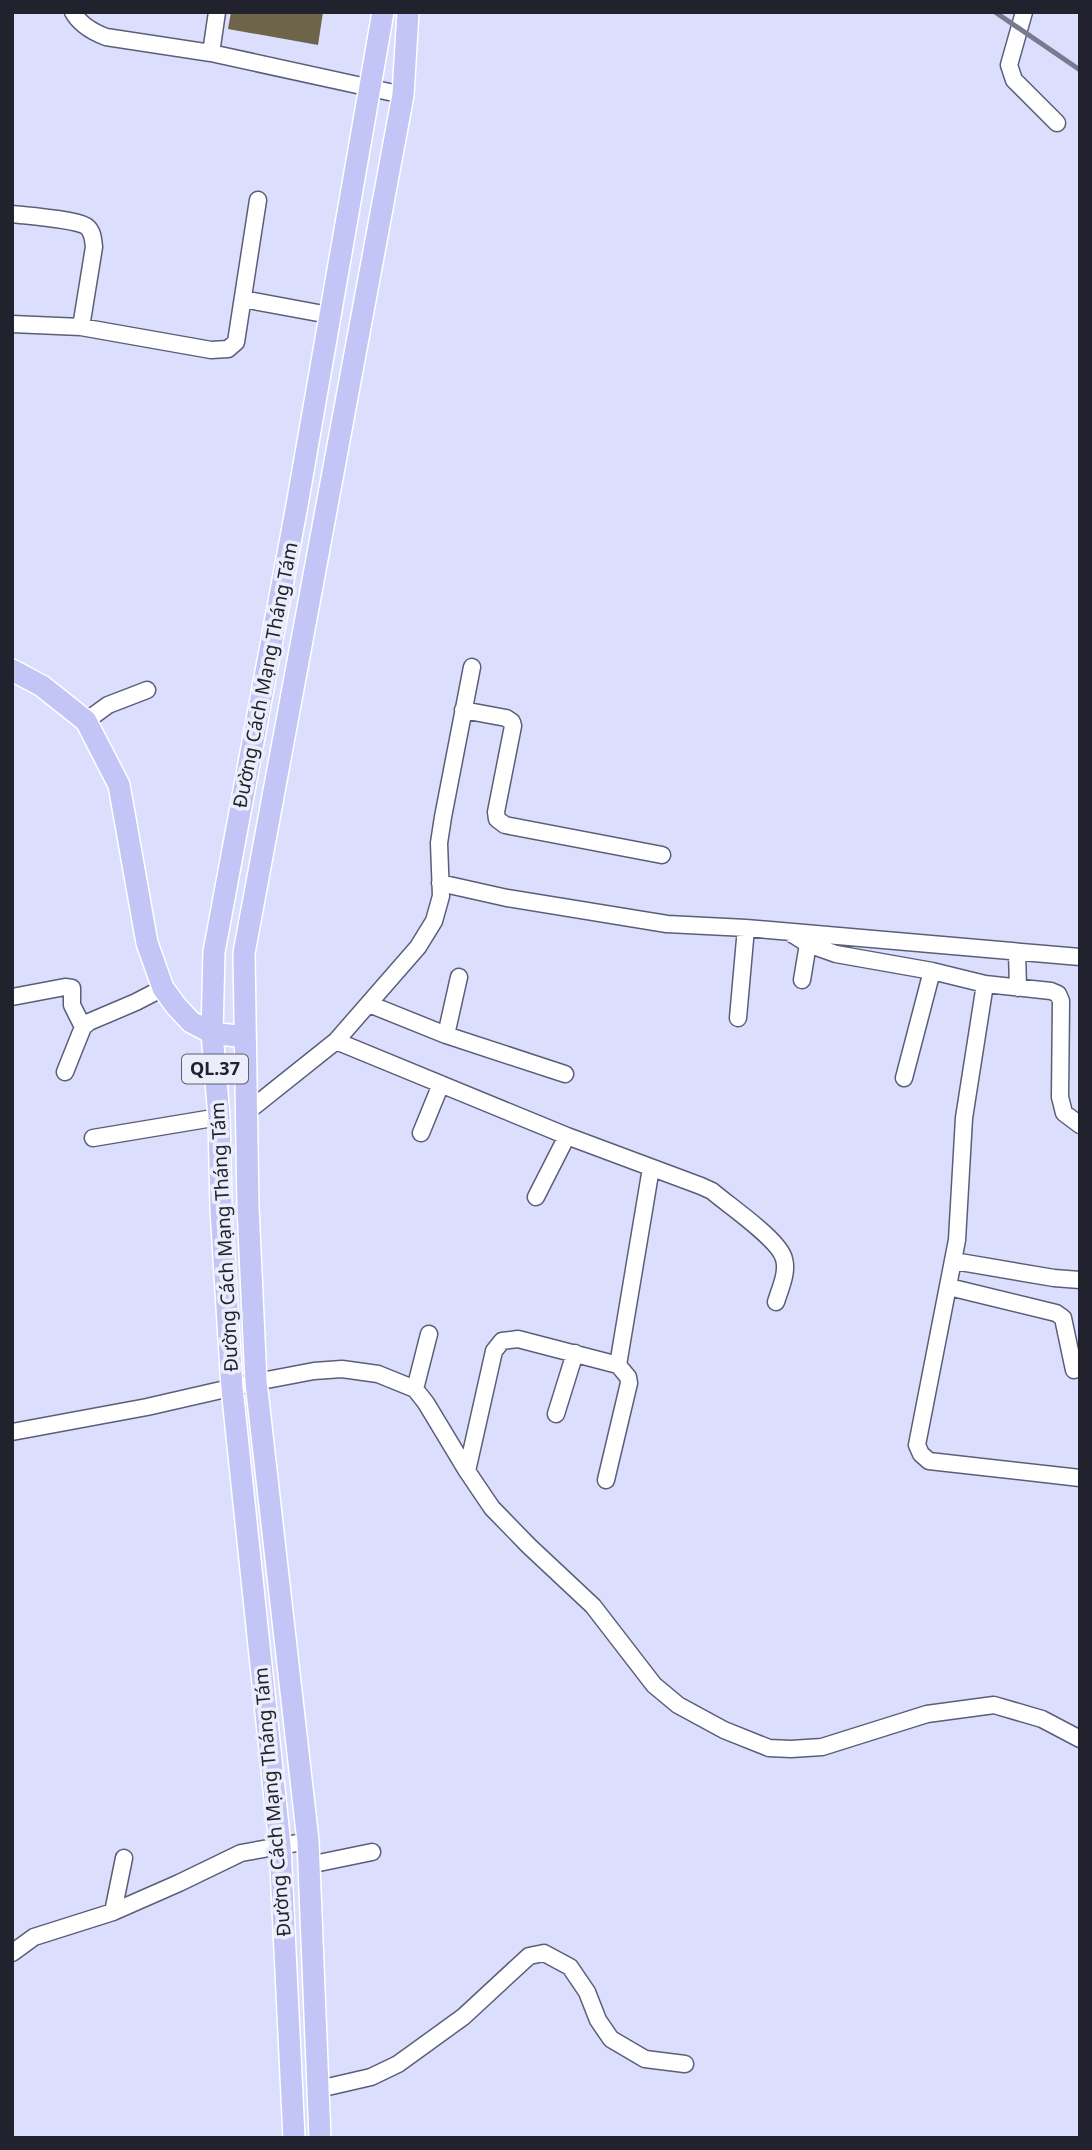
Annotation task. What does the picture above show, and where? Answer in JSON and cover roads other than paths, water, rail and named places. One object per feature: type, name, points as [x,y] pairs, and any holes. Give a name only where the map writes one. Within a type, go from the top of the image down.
[{"type":"main road","name":"Đường Cách Mạng Tháng Tám","points":[[294,2138],[280,1846],[232,1388],[221,1209],[219,1117],[212,1033],[214,952],[294,519],[383,12]]},
{"type":"main road","name":"Đường Cách Mạng Tháng Tám","points":[[320,2138],[308,1841],[256,1382],[248,1207],[244,953],[402,95],[408,12]]},
{"type":"main road","points":[[12,670],[42,686],[86,721],[119,785],[147,943],[163,988],[191,1022],[212,1033],[245,1037]]},
{"type":"main road","points":[[288,2037],[317,2037]]},
{"type":"street","points":[[74,12],[76,18],[93,32],[106,37],[212,53],[402,95]]},
{"type":"street","points":[[212,53],[217,12]]},
{"type":"street","points":[[1024,12],[1009,65],[1014,80],[1057,123]]},
{"type":"street","points":[[12,324],[81,327],[211,351],[228,349],[236,342],[258,200]]},
{"type":"street","points":[[12,214],[74,223],[87,227],[93,235],[94,247],[81,327]]},
{"type":"street","points":[[243,299],[329,314]]},
{"type":"street","points":[[247,1112],[336,1041],[418,947],[434,921],[441,896],[439,843],[472,667]]},
{"type":"street","points":[[86,721],[108,705],[147,690]]},
{"type":"street","points":[[463,710],[506,718],[512,722],[496,812],[497,819],[505,825],[662,855]]},
{"type":"street","points":[[440,883],[508,898],[667,924],[787,931],[1080,957]]},
{"type":"street","points":[[738,1018],[747,928]]},
{"type":"street","points":[[787,931],[808,944],[836,954],[932,971],[985,984],[1058,994],[1060,1097],[1064,1113],[1080,1125]]},
{"type":"street","points":[[802,980],[808,944]]},
{"type":"street","points":[[1017,953],[1018,988]]},
{"type":"street","points":[[904,1078],[932,971]]},
{"type":"street","points":[[446,1035],[458,977]]},
{"type":"street","points":[[985,984],[964,1118],[954,1261],[939,1324],[917,1445],[921,1454],[929,1461],[1080,1478]]},
{"type":"street","points":[[12,997],[72,988],[72,1005],[83,1027]]},
{"type":"street","points":[[65,1072],[83,1027],[163,988]]},
{"type":"street","points":[[369,1004],[446,1035],[565,1074]]},
{"type":"street","points":[[336,1041],[567,1136],[712,1191],[775,1243],[784,1258],[785,1272],[776,1302]]},
{"type":"street","points":[[421,1133],[441,1084]]},
{"type":"street","points":[[93,1138],[219,1117]]},
{"type":"street","points":[[536,1197],[567,1136]]},
{"type":"street","points":[[618,1365],[651,1168]]},
{"type":"street","points":[[954,1261],[1080,1280]]},
{"type":"street","points":[[949,1287],[1056,1313],[1063,1318],[1074,1370]]},
{"type":"street","points":[[415,1389],[429,1334]]},
{"type":"street","points":[[467,1471],[494,1351],[502,1340],[518,1339],[618,1365],[628,1377],[629,1383],[606,1480]]},
{"type":"street","points":[[556,1414],[575,1353]]},
{"type":"street","points":[[12,1432],[148,1407],[314,1371],[342,1369],[378,1374],[415,1389],[492,1508],[593,1606],[654,1685],[678,1705],[724,1730],[769,1748],[822,1747],[927,1714],[994,1705],[1042,1719],[1080,1739]]},
{"type":"street","points":[[12,1953],[34,1937],[113,1912],[241,1853],[308,1841]]},
{"type":"street","points":[[309,1865],[372,1852]]},
{"type":"street","points":[[113,1912],[124,1858]]},
{"type":"street","points":[[319,2089],[371,2077],[398,2064],[463,2017],[529,1956],[544,1953],[570,1967],[611,2039],[645,2059],[685,2064]]},
{"type":"railway","points":[[995,12],[1080,70]]}]
